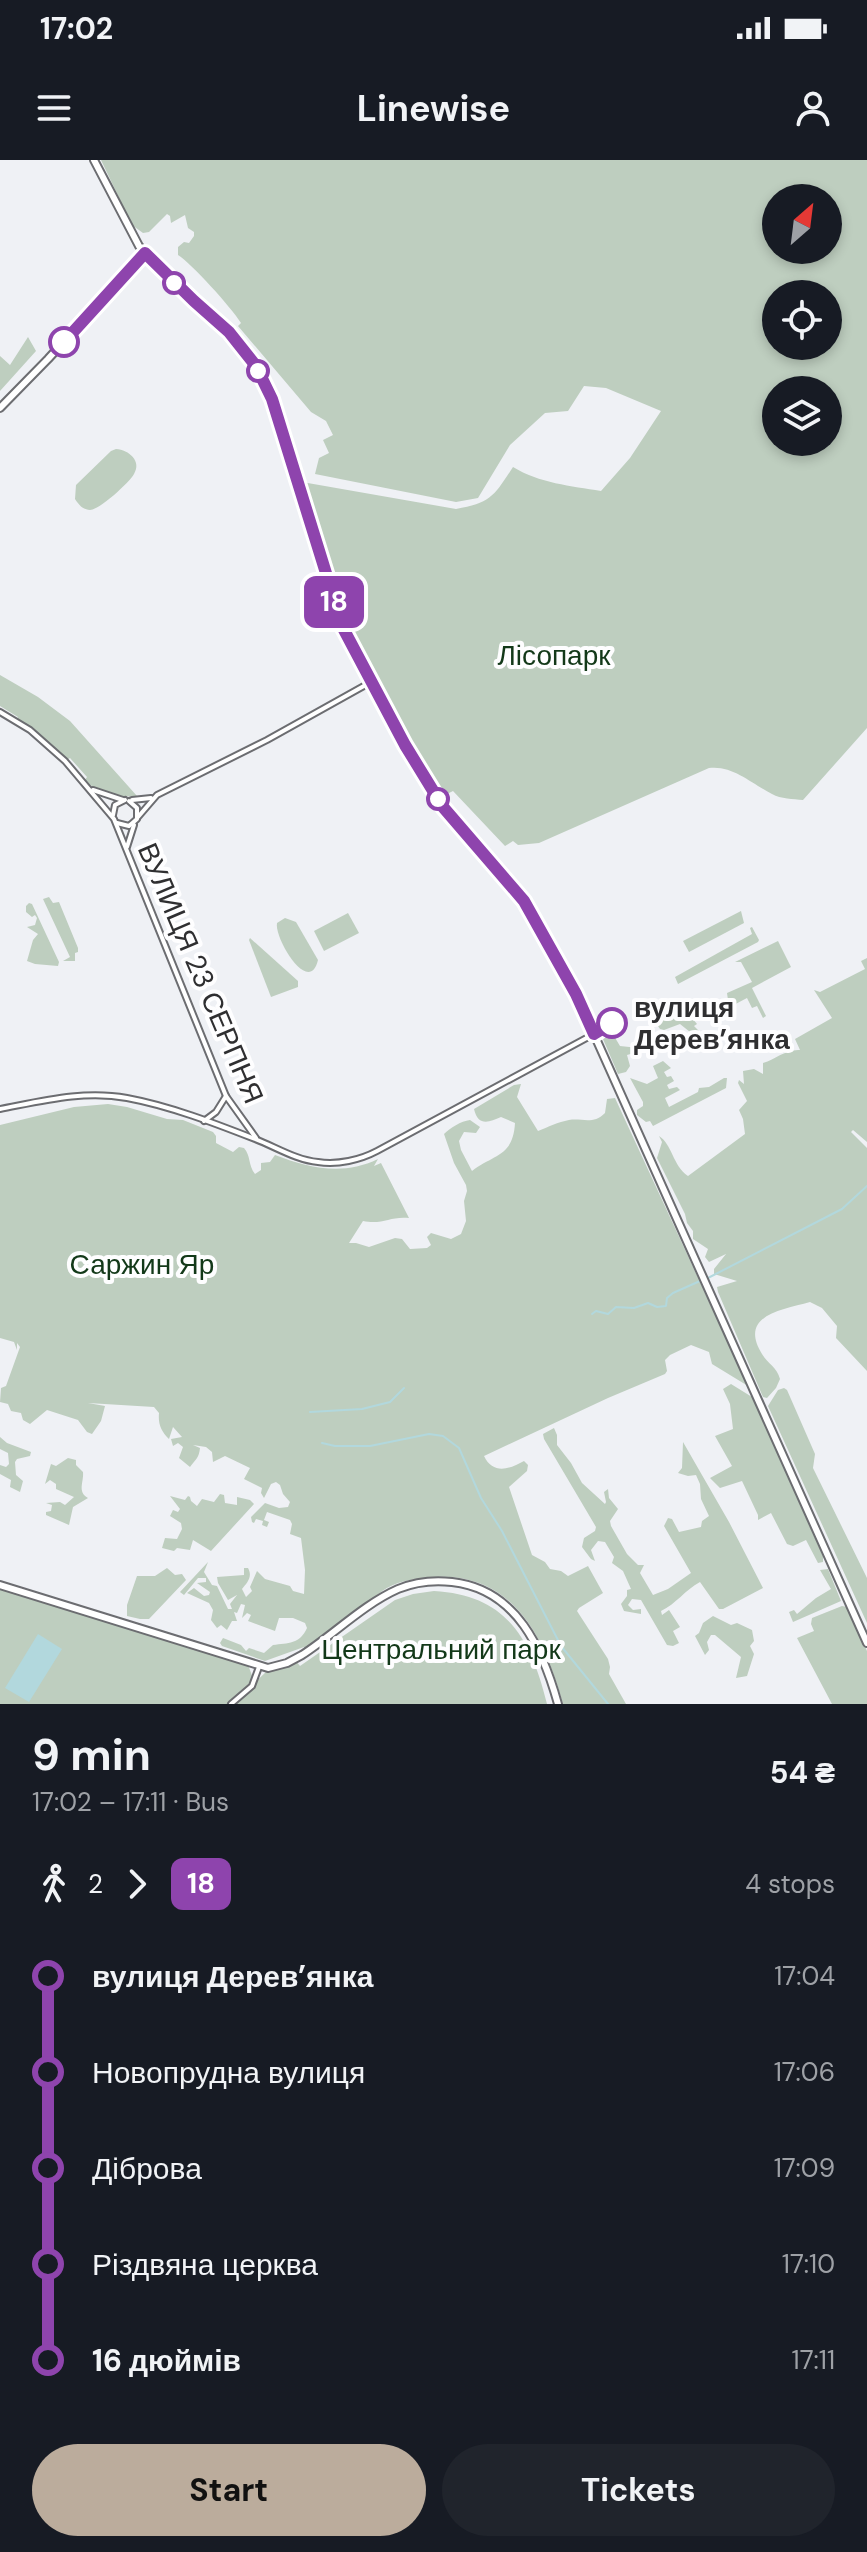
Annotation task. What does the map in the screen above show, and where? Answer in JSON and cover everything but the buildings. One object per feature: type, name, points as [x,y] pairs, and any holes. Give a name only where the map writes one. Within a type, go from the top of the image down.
[{"type":"main road","points":[[94,160],[134,241],[229,332],[244,349],[266,385],[340,622],[405,745],[443,807],[524,901],[576,994],[867,1643]]},
{"type":"main road","points":[[0,408],[145,253]]},
{"type":"main road","points":[[0,1585],[259,1667],[275,1666],[302,1655],[395,1591],[417,1583],[458,1583],[495,1597],[523,1623],[544,1659],[558,1704]]},
{"type":"street","points":[[127,849],[137,819],[157,795],[267,740],[371,682]]},
{"type":"street","name":"ВУЛИЦЯ 23 СЕРПНЯ","points":[[0,712],[47,744],[91,789],[118,823],[126,826],[137,819],[136,806],[127,800],[91,789]]},
{"type":"street","name":"ВУЛИЦЯ 23 СЕРПНЯ","points":[[157,795],[115,805],[114,819],[226,1096],[258,1140]]},
{"type":"street","points":[[0,1109],[73,1095],[102,1095],[144,1101],[258,1140],[304,1160],[330,1163],[366,1157],[594,1034]]},
{"type":"street","points":[[204,1121],[213,1116],[226,1096]]},
{"type":"street","points":[[231,1704],[253,1684],[259,1667]]},
{"type":"green space","name":"Лісопарк","points":[[101,160],[867,160],[867,728],[803,800],[776,796],[734,772],[709,768],[539,843],[518,845],[513,841],[505,846],[453,791],[447,794],[434,782],[369,674],[345,627],[302,482],[456,509],[490,497],[513,467],[544,480],[601,491],[630,458],[661,411],[606,388],[584,386],[568,411],[545,413],[510,445],[478,498],[456,502],[315,474],[319,458],[329,453],[323,440],[333,435],[326,421],[311,412],[238,326],[241,323],[229,307],[178,255],[178,247],[184,242],[189,243],[194,236],[185,215],[171,223],[167,214],[149,232],[143,233],[132,225]]},
{"type":"green space","points":[[28,337],[36,351],[0,391],[0,356],[10,365]]},
{"type":"green space","points":[[116,449],[133,457],[136,465],[134,474],[100,506],[90,510],[83,508],[75,499],[76,485]]},
{"type":"green space","points":[[0,675],[38,697],[70,721],[137,796],[115,795],[96,789],[85,780],[87,777],[70,758],[67,760],[38,733],[0,706]]},
{"type":"green space","points":[[49,897],[53,903],[59,902],[78,948],[75,961],[63,961],[70,957],[43,899]]},
{"type":"green space","points":[[29,903],[32,904],[59,962],[58,966],[27,961],[38,934],[27,927],[35,925],[37,918],[26,912]]},
{"type":"green space","points":[[741,911],[744,923],[689,952],[683,941]]},
{"type":"green space","points":[[348,913],[359,933],[324,951],[314,931]]},
{"type":"green space","points":[[285,918],[296,922],[318,960],[314,970],[307,972],[300,969],[286,951],[277,923]]},
{"type":"green space","points":[[752,927],[758,942],[678,984],[675,977],[752,934]]},
{"type":"green space","points":[[250,938],[298,981],[298,987],[271,997]]},
{"type":"green space","points":[[778,941],[791,967],[752,988],[766,1016],[763,1018],[757,1006],[752,1008],[747,998],[726,1009],[722,1002],[728,1000],[727,993],[752,982],[741,962],[735,962]]},
{"type":"green space","points":[[867,958],[867,1142],[853,1130],[851,1132],[867,1148],[867,1371],[836,1338],[837,1326],[822,1308],[810,1302],[787,1308],[766,1316],[755,1331],[762,1354],[780,1379],[767,1398],[763,1397],[718,1292],[717,1287],[737,1281],[714,1274],[714,1269],[726,1254],[709,1262],[705,1257],[708,1249],[693,1239],[693,1231],[657,1158],[662,1142],[659,1136],[688,1176],[745,1134],[739,1110],[747,1101],[738,1083],[739,1080],[744,1084],[743,1071],[754,1069],[763,1074],[763,1063],[800,1050],[795,1039],[832,1018],[814,990],[820,992],[865,969],[861,961]]},
{"type":"green space","points":[[663,1003],[667,1010],[676,1005],[688,1019],[692,1018],[697,1024],[694,1026],[701,1033],[690,1032],[680,1024],[660,1029],[652,1017],[660,1014],[656,1006]]},
{"type":"green space","points":[[604,1033],[614,1036],[620,1046],[639,1048],[641,1051],[627,1055],[630,1066],[626,1072],[618,1074],[603,1039]]},
{"type":"green space","points":[[663,1061],[671,1068],[664,1072],[674,1081],[667,1085],[669,1089],[677,1087],[680,1090],[665,1098],[669,1107],[698,1092],[699,1088],[709,1087],[724,1078],[727,1078],[726,1088],[653,1126],[650,1121],[646,1122],[637,1115],[643,1102],[630,1078],[647,1084],[658,1078],[653,1066]]},
{"type":"green space","name":"Саржин Яр","points":[[521,1084],[517,1097],[538,1131],[569,1120],[596,1119],[605,1113],[607,1099],[615,1098],[748,1386],[712,1364],[709,1352],[691,1345],[665,1360],[665,1374],[484,1456],[497,1468],[508,1468],[524,1461],[528,1465],[527,1471],[509,1487],[532,1555],[545,1562],[550,1569],[568,1576],[588,1566],[603,1593],[577,1611],[608,1659],[609,1674],[626,1704],[563,1704],[547,1657],[522,1615],[506,1599],[486,1586],[463,1579],[429,1577],[392,1585],[305,1653],[304,1647],[265,1661],[222,1646],[223,1638],[241,1645],[246,1651],[249,1648],[264,1653],[273,1645],[297,1640],[307,1628],[305,1623],[293,1618],[279,1618],[275,1631],[248,1621],[251,1615],[247,1613],[242,1618],[245,1605],[241,1604],[237,1613],[234,1612],[237,1621],[232,1621],[227,1630],[221,1625],[217,1628],[211,1620],[213,1610],[209,1603],[187,1593],[194,1588],[204,1596],[209,1595],[210,1592],[197,1583],[206,1582],[206,1578],[198,1578],[184,1595],[180,1592],[208,1562],[204,1572],[212,1585],[217,1586],[228,1609],[232,1609],[230,1604],[237,1595],[228,1600],[217,1577],[244,1575],[244,1568],[248,1568],[250,1574],[242,1589],[246,1597],[252,1591],[250,1587],[257,1571],[265,1579],[290,1586],[293,1591],[304,1594],[301,1538],[290,1534],[290,1520],[267,1512],[264,1520],[269,1522],[267,1527],[262,1525],[263,1521],[256,1519],[252,1522],[251,1517],[265,1503],[279,1508],[288,1507],[290,1502],[276,1482],[271,1484],[264,1498],[262,1488],[244,1479],[250,1468],[225,1456],[213,1462],[212,1452],[206,1447],[193,1445],[200,1448],[190,1467],[179,1458],[183,1447],[178,1443],[173,1446],[171,1439],[182,1437],[173,1427],[169,1439],[166,1436],[154,1407],[88,1403],[105,1406],[101,1421],[92,1434],[78,1420],[47,1410],[30,1424],[23,1420],[21,1413],[11,1411],[8,1404],[0,1402],[1,1388],[6,1386],[20,1347],[17,1343],[17,1350],[14,1342],[0,1338],[0,1125],[74,1107],[108,1104],[183,1120],[213,1132],[216,1143],[233,1152],[239,1147],[244,1148],[255,1174],[261,1170],[261,1163],[270,1162],[275,1155],[301,1164],[339,1169],[378,1159],[374,1166],[381,1163],[409,1218],[363,1221],[349,1243],[369,1247],[395,1238],[402,1239],[410,1249],[427,1248],[431,1245],[427,1237],[431,1233],[451,1239],[461,1234],[466,1221],[466,1185],[444,1134],[470,1120],[480,1127],[476,1133],[464,1132],[459,1141],[472,1171],[501,1153],[511,1142],[515,1123],[501,1117],[481,1121],[474,1109],[514,1085]]},
{"type":"green space","points":[[731,1384],[752,1397],[823,1562],[818,1563],[806,1540],[793,1546],[787,1544],[771,1513],[758,1520],[742,1481],[720,1488],[710,1478],[732,1466],[715,1436],[733,1429],[730,1404],[723,1389]]},
{"type":"green space","points":[[784,1388],[815,1454],[813,1468],[867,1578],[867,1623],[768,1406],[778,1390]]},
{"type":"green space","points":[[554,1428],[557,1445],[582,1483],[605,1504],[604,1492],[608,1489],[609,1498],[618,1509],[610,1521],[611,1526],[627,1554],[638,1565],[644,1565],[640,1573],[653,1595],[691,1573],[664,1526],[668,1518],[672,1519],[679,1532],[701,1527],[702,1521],[709,1516],[701,1499],[696,1475],[678,1473],[682,1468],[683,1442],[763,1588],[719,1609],[700,1582],[661,1611],[662,1615],[669,1610],[680,1627],[673,1631],[679,1643],[667,1645],[641,1600],[632,1599],[628,1605],[633,1610],[641,1609],[641,1614],[624,1611],[621,1604],[627,1590],[631,1589],[623,1571],[612,1563],[614,1557],[605,1542],[598,1541],[591,1550],[595,1561],[582,1547],[584,1538],[596,1527],[544,1439],[543,1434]]},
{"type":"green space","points":[[0,1437],[31,1452],[30,1456],[15,1462],[16,1475],[23,1481],[20,1492],[10,1487],[11,1480],[0,1474],[0,1465],[6,1467],[9,1464],[8,1453],[0,1449]]},
{"type":"green space","points":[[68,1458],[76,1460],[76,1465],[83,1472],[82,1490],[88,1498],[73,1507],[69,1525],[46,1515],[52,1505],[46,1503],[60,1502],[65,1505],[74,1497],[56,1489],[56,1484],[50,1480],[45,1484],[51,1464],[56,1466]]},
{"type":"green space","points":[[220,1494],[224,1495],[225,1503],[237,1505],[237,1497],[254,1504],[211,1551],[193,1540],[190,1550],[162,1548],[165,1538],[177,1539],[182,1529],[181,1523],[170,1516],[173,1510],[178,1512],[180,1509],[170,1496],[185,1500],[188,1496],[197,1506],[202,1499],[214,1502]]},
{"type":"green space","points":[[167,1568],[175,1575],[182,1574],[186,1580],[149,1619],[127,1616],[127,1605],[137,1576],[155,1576]]},
{"type":"green space","points":[[828,1569],[841,1601],[793,1622],[789,1612],[794,1610],[797,1614],[831,1589],[820,1570]]},
{"type":"green space","points":[[0,1588],[241,1660],[248,1665],[253,1678],[250,1685],[227,1704],[0,1704]]},
{"type":"green space","name":"Центральний парк","points":[[434,1591],[480,1601],[498,1611],[512,1625],[533,1659],[547,1704],[232,1704],[266,1672],[296,1661],[300,1666],[395,1600]]},
{"type":"green space","points":[[842,1606],[847,1607],[867,1651],[867,1704],[832,1704],[797,1638],[814,1631],[812,1618]]},
{"type":"green space","points":[[713,1616],[752,1630],[754,1641],[750,1646],[754,1654],[747,1676],[736,1678],[741,1657],[715,1635],[711,1635],[707,1642],[709,1650],[705,1655],[695,1636],[703,1623]]},
{"type":"water","points":[[38,1634],[62,1649],[29,1702],[5,1688]]},
{"type":"waterway","points":[[706,1279],[842,1209],[867,1186]]},
{"type":"waterway","points":[[592,1314],[596,1311],[608,1314],[616,1307],[634,1308],[648,1303],[657,1307],[666,1306],[667,1298],[673,1293],[700,1281]]},
{"type":"waterway","points":[[310,1412],[362,1409],[390,1402],[404,1388]]},
{"type":"waterway","points":[[322,1443],[370,1446],[429,1434],[443,1436],[459,1448],[481,1498],[502,1531],[561,1646],[608,1704]]},
{"type":"bus line","name":"18","points":[[64,342],[145,253],[244,349],[272,399],[340,622],[405,745],[443,807],[524,901],[576,994],[594,1034],[612,1023]]},
{"type":"place","name":"вулиця Дерев’янка","points":[[612,1023]]}]
